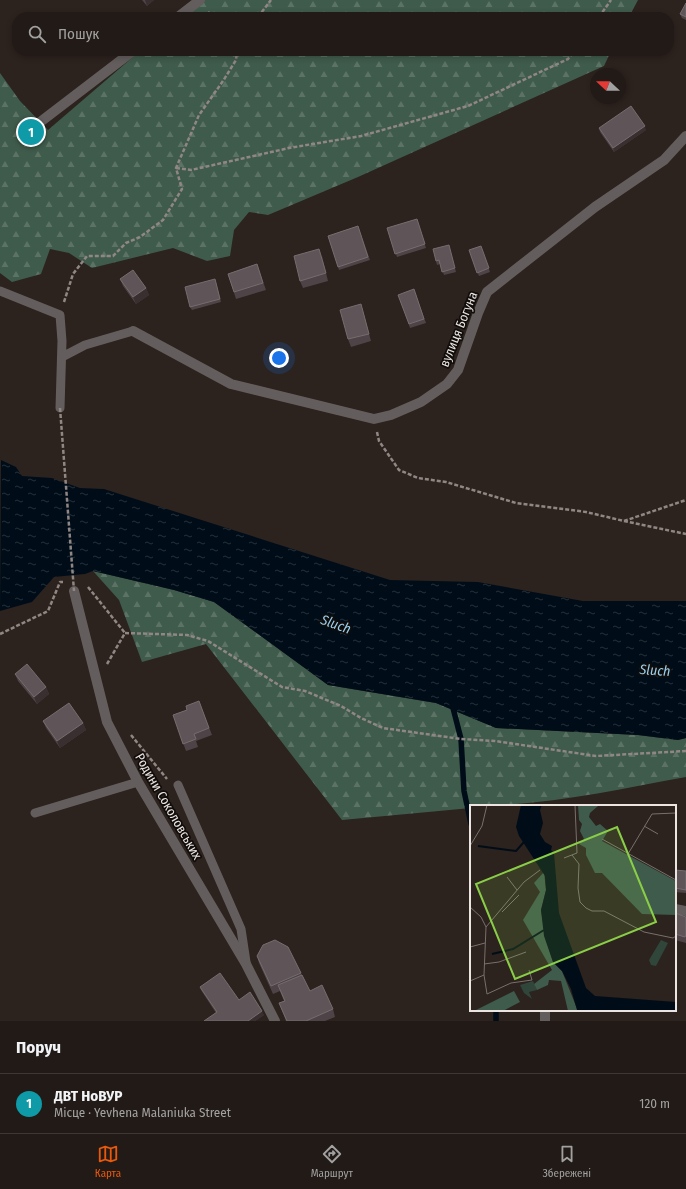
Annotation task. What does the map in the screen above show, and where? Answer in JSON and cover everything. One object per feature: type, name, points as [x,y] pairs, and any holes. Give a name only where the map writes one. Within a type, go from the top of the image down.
[{"type":"street","points":[[184,12],[198,1]]},
{"type":"street","points":[[35,126],[127,56]]},
{"type":"street","name":"вулиця Богуна","points":[[134,331],[231,384],[374,419],[391,415],[421,402],[447,384],[458,370],[487,292],[595,207],[664,160],[686,136]]},
{"type":"street","name":"Родини Соколовських","points":[[74,591],[107,722],[138,782],[246,964],[272,1011],[275,1021]]},
{"type":"street","points":[[676,909],[686,911]]},
{"type":"lane","points":[[0,291],[60,315],[62,357],[60,408]]},
{"type":"lane","points":[[62,357],[85,345],[134,331]]},
{"type":"lane","points":[[36,813],[138,782]]},
{"type":"lane","points":[[178,785],[241,929],[246,964]]},
{"type":"path","points":[[262,12],[271,0]]},
{"type":"path","points":[[603,12],[611,0]]},
{"type":"path","points":[[60,315],[73,274],[87,256],[112,256],[126,243],[140,237],[163,220],[182,189],[176,168],[198,115],[226,76],[236,60],[236,56]]},
{"type":"path","points":[[176,168],[191,170],[289,148],[361,136],[468,106],[568,59],[570,56]]},
{"type":"path","points":[[60,408],[74,591]]},
{"type":"path","points":[[374,419],[380,441],[399,470],[418,478],[446,482],[516,502],[586,512],[686,534]]},
{"type":"path","points":[[624,521],[686,500]]},
{"type":"path","points":[[113,657],[125,633],[187,635],[208,641],[282,687],[305,691],[342,706],[361,718],[383,728],[461,740],[494,741],[596,756],[686,751]]},
{"type":"path","points":[[130,734],[169,781],[178,785]]},
{"type":"green space","points":[[200,0],[638,0],[632,12],[186,12]]},
{"type":"green space","points":[[134,56],[609,56],[604,66],[600,68],[590,68],[590,72],[358,177],[268,215],[249,212],[234,230],[230,256],[207,261],[173,248],[92,268],[69,253],[50,249],[41,274],[12,282],[0,273],[0,73],[20,101],[48,130]]},
{"type":"green space","points":[[93,571],[174,590],[214,602],[328,685],[436,703],[496,728],[638,735],[678,740],[686,738],[686,777],[606,792],[552,800],[498,805],[470,805],[470,808],[342,820],[206,644],[142,662],[119,600]]},
{"type":"water","name":"Sluch","points":[[1,460],[16,467],[22,476],[52,478],[80,488],[104,489],[390,580],[478,582],[583,601],[686,601],[686,738],[678,740],[638,735],[496,728],[436,703],[328,685],[214,602],[174,590],[93,571],[85,574],[54,577],[32,602],[0,611]]},
{"type":"building","points":[[686,3],[686,17],[680,14]]},
{"type":"building","points":[[631,106],[645,126],[613,148],[599,128]]},
{"type":"building","points":[[417,219],[425,244],[395,254],[387,228]]},
{"type":"building","points":[[358,226],[368,257],[338,267],[328,236]]},
{"type":"building","points":[[449,245],[455,268],[442,272],[439,260],[436,261],[433,249]]},
{"type":"building","points":[[481,246],[489,268],[477,273],[469,250]]},
{"type":"building","points":[[319,249],[326,273],[300,281],[294,256]]},
{"type":"building","points":[[257,264],[263,283],[234,292],[228,274]]},
{"type":"building","points":[[133,270],[146,288],[133,297],[120,279]]},
{"type":"building","points":[[215,279],[220,299],[190,307],[185,287]]},
{"type":"building","points":[[414,289],[424,319],[409,324],[398,295]]},
{"type":"building","points":[[361,304],[369,334],[348,339],[340,310]]},
{"type":"building","points":[[27,664],[46,687],[34,697],[15,674]]},
{"type":"building","points":[[199,701],[209,728],[194,734],[196,739],[183,744],[173,715],[187,710],[186,706]]},
{"type":"building","points":[[69,703],[83,723],[57,741],[43,721]]},
{"type":"building","points":[[676,870],[686,871],[686,890],[676,888]]},
{"type":"building","points":[[676,913],[686,917],[685,937],[676,934]]},
{"type":"building","points":[[275,940],[288,947],[301,973],[271,986],[257,956],[263,945]]},
{"type":"building","points":[[220,973],[239,1000],[250,992],[262,1011],[248,1021],[204,1021],[217,1012],[200,987]]},
{"type":"building","points":[[302,975],[310,991],[322,985],[333,1009],[306,1021],[287,1021],[279,1003],[285,1001],[278,985]]},
{"type":"waterway","points":[[452,704],[461,739],[464,791],[470,819]]},
{"type":"waterway","points":[[496,1011],[496,1021]]},
{"type":"place","name":"ДВТ НоВУР","points":[[31,132]]}]
